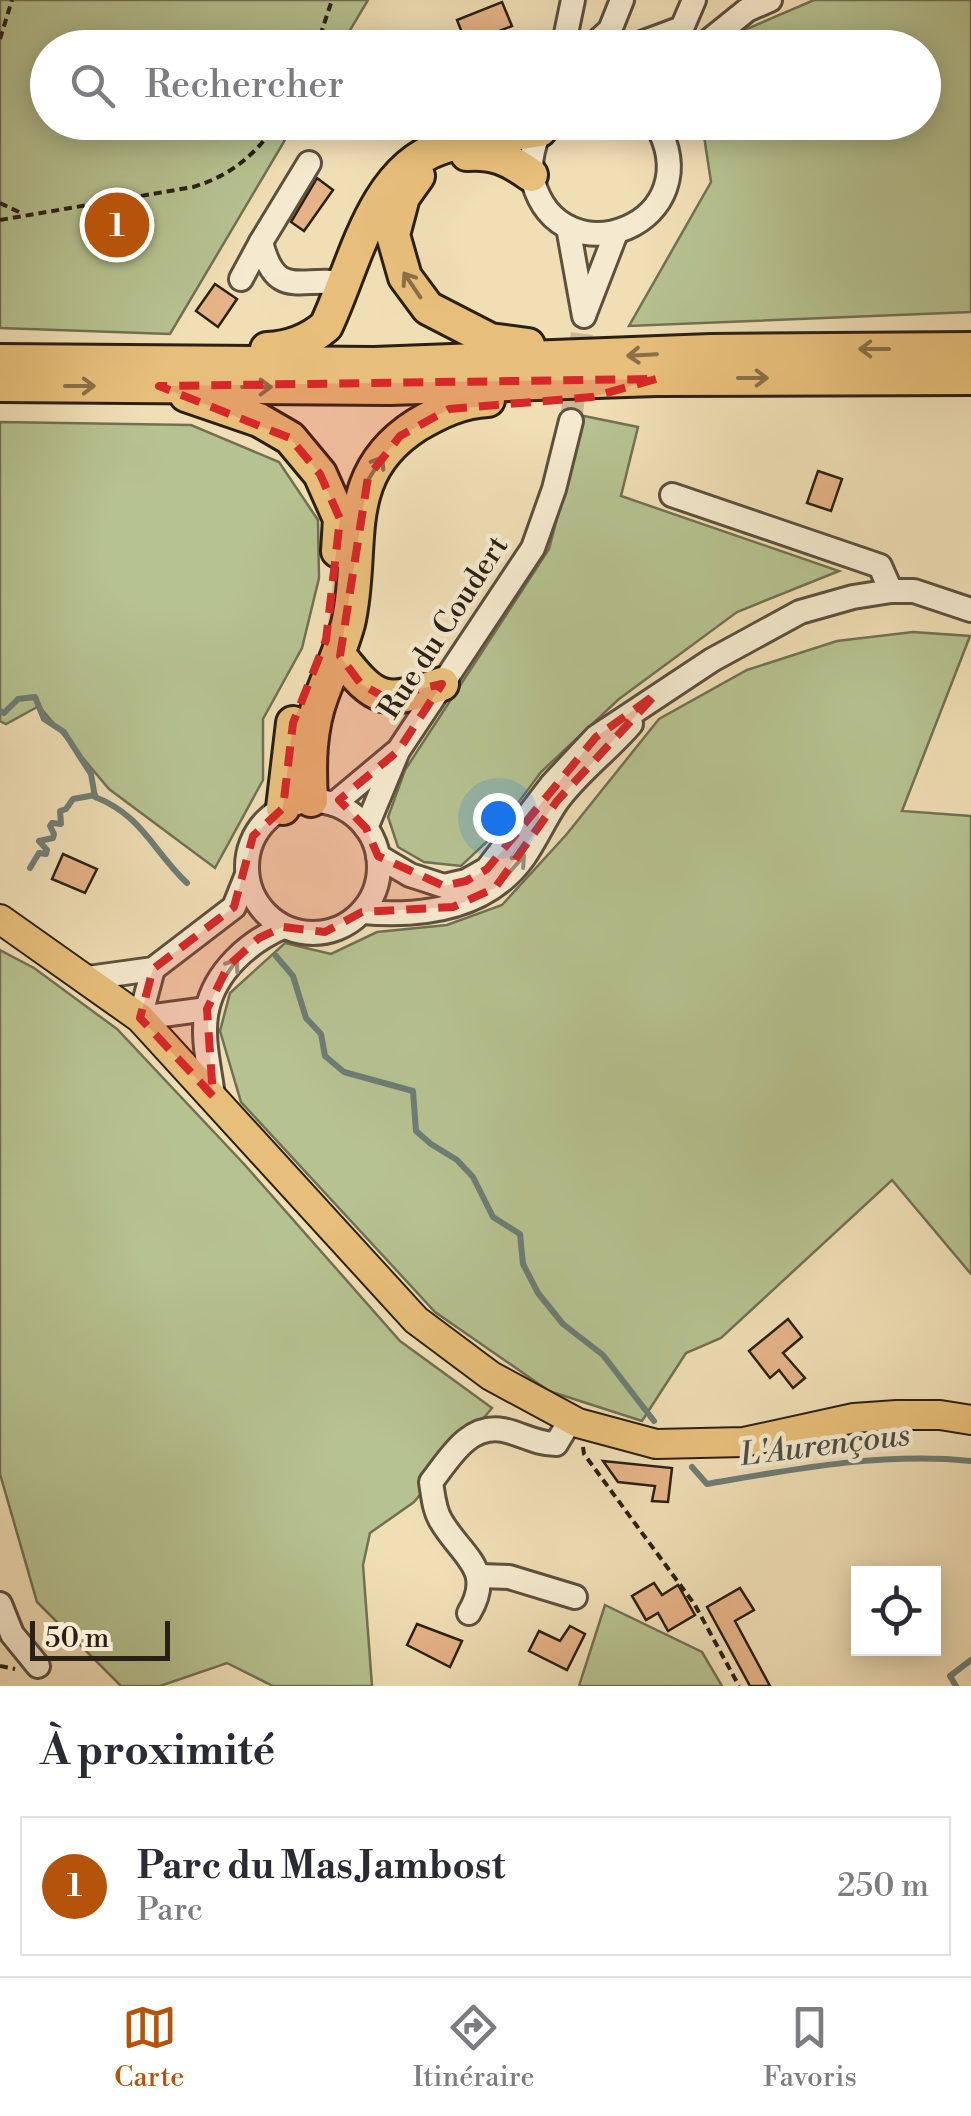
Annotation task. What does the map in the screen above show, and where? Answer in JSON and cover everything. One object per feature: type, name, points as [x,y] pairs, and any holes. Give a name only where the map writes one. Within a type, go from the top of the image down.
[{"type":"highway","points":[[153,374],[198,349],[281,348],[314,337],[326,326],[383,194],[404,172],[436,149],[467,140]]},
{"type":"highway","points":[[531,175],[508,159],[490,153],[443,160],[416,177],[403,197],[393,234],[404,277],[428,308],[490,340],[537,346],[572,358]]},
{"type":"highway","points":[[0,385],[153,374],[711,350],[971,349]]},
{"type":"highway","points":[[0,361],[390,388],[656,379],[971,378]]},
{"type":"highway","points":[[153,374],[259,420],[290,438],[320,474],[340,519],[337,576],[326,640],[293,724],[309,804]]},
{"type":"highway","points":[[309,804],[312,733],[321,698],[340,656],[349,617],[357,516],[368,477],[400,436],[432,416],[475,400],[592,396],[656,379]]},
{"type":"highway","points":[[340,656],[361,684],[384,698],[410,696],[442,684]]},
{"type":"main road","points":[[0,919],[140,1018],[416,1320],[490,1376],[574,1421],[656,1444],[744,1442],[854,1418],[940,1415],[971,1420]]},
{"type":"street","points":[[567,30],[573,0]]},
{"type":"street","points":[[610,30],[622,0]]},
{"type":"street","points":[[677,30],[682,28],[694,0]]},
{"type":"street","points":[[720,30],[748,5],[770,0]]},
{"type":"street","points":[[537,140],[531,175],[544,205],[568,227],[584,233],[616,233],[635,226],[662,197],[669,178],[666,140]]},
{"type":"street","points":[[240,279],[309,163]]},
{"type":"street","points":[[568,227],[584,316],[616,233]]},
{"type":"street","points":[[261,242],[267,266],[282,280],[303,285],[326,280],[344,283]]},
{"type":"street","name":"Rue du Coudert","points":[[366,828],[398,750],[533,548],[554,489],[571,420]]},
{"type":"street","points":[[672,496],[880,566],[891,591]]},
{"type":"street","points":[[378,856],[410,876],[444,886],[466,881],[487,869],[552,784],[596,737],[656,694],[800,612],[891,591],[914,591],[971,610]]},
{"type":"street","points":[[362,912],[398,915],[453,907],[495,888],[523,859],[557,801],[656,694]]},
{"type":"street","name":"Rue du Coudert","points":[[309,804],[398,750]]},
{"type":"street","points":[[88,978],[152,969],[234,908],[246,877],[253,836],[266,820],[309,804],[352,814],[366,828],[378,856],[373,896],[362,912],[345,925],[325,932],[304,933],[284,927],[266,915],[253,898],[246,877]]},
{"type":"street","points":[[213,1096],[206,1009],[228,966],[259,938],[284,927]]},
{"type":"street","points":[[152,969],[140,1018],[206,1009]]},
{"type":"street","points":[[469,1613],[480,1595],[480,1576],[438,1518],[431,1482],[468,1437],[482,1430],[503,1430],[540,1444],[556,1444],[574,1421]]},
{"type":"street","points":[[480,1576],[508,1577],[576,1598]]},
{"type":"street","points":[[0,1604],[12,1634],[38,1666]]},
{"type":"path","points":[[0,40],[12,0]]},
{"type":"path","points":[[322,30],[332,0]]},
{"type":"path","points":[[0,220],[193,187],[222,178],[251,157],[264,140]]},
{"type":"path","points":[[0,203],[26,216]]},
{"type":"path","points":[[574,1421],[584,1454],[695,1605],[738,1686]]},
{"type":"highlighted area","points":[[656,379],[592,397],[449,409],[400,436],[368,477],[340,656],[361,684],[384,697],[442,684],[398,751],[339,800],[366,828],[378,856],[444,886],[466,881],[487,869],[596,737],[656,694],[557,801],[495,888],[453,907],[362,912],[325,932],[283,927],[259,938],[228,966],[207,1009],[213,1096],[140,1018],[153,969],[234,907],[253,836],[283,808],[293,723],[326,640],[340,519],[320,474],[290,438],[159,386]]},
{"type":"green space","points":[[0,0],[368,0],[350,30],[30,30],[30,140],[285,140],[170,334],[0,328]]},
{"type":"green space","points":[[814,0],[971,0],[971,312],[629,326],[711,182],[705,140],[941,140],[941,30],[744,30]]},
{"type":"green space","points":[[584,416],[638,427],[621,496],[839,571],[737,612],[619,699],[541,772],[494,835],[461,866],[424,862],[398,847],[388,817],[405,770],[549,549]]},
{"type":"green space","points":[[0,422],[191,425],[279,462],[318,520],[319,578],[302,648],[263,719],[263,780],[215,868],[109,789],[39,706],[6,724],[0,721]]},
{"type":"green space","points":[[913,632],[970,636],[902,811],[971,816],[971,1274],[892,1180],[721,1338],[686,1353],[642,1421],[549,1391],[435,1312],[241,1102],[220,1031],[230,993],[285,943],[331,954],[377,932],[447,925],[502,905],[566,835],[659,719],[747,670],[837,641]]},
{"type":"green space","points":[[0,950],[34,968],[117,1029],[244,1164],[400,1341],[492,1408],[414,1502],[370,1533],[363,1565],[372,1686],[273,1686],[227,1663],[160,1686],[121,1686],[37,1602],[0,1474]]},
{"type":"green space","points":[[605,1605],[702,1652],[722,1686],[579,1686]]},
{"type":"building","points":[[502,2],[512,26],[502,30],[461,30],[457,20]]},
{"type":"building","points":[[317,178],[333,190],[304,231],[291,222]]},
{"type":"building","points":[[215,284],[237,299],[218,327],[196,311]]},
{"type":"building","points":[[818,471],[842,479],[831,511],[807,503]]},
{"type":"building","points":[[63,854],[97,869],[85,893],[52,879]]},
{"type":"building","points":[[788,1319],[802,1337],[783,1353],[805,1378],[793,1388],[779,1370],[770,1378],[749,1351]]},
{"type":"building","points":[[603,1461],[672,1468],[668,1502],[652,1501],[655,1486],[618,1482]]},
{"type":"building","points":[[654,1583],[662,1595],[678,1585],[695,1615],[668,1631],[658,1613],[646,1620],[632,1596]]},
{"type":"building","points":[[740,1588],[754,1610],[735,1621],[770,1686],[750,1686],[707,1607]]},
{"type":"building","points":[[417,1624],[462,1641],[450,1667],[407,1645]]},
{"type":"building","points":[[570,1626],[585,1634],[567,1670],[529,1651],[539,1631],[560,1641]]},
{"type":"waterway","points":[[0,711],[4,713],[18,699],[35,697],[44,719],[64,732],[91,774],[95,797],[136,824],[187,883]]},
{"type":"waterway","points":[[30,868],[39,853],[46,854],[39,841],[53,838],[50,826],[61,824],[60,811],[73,799],[95,795]]},
{"type":"waterway","name":"L'Aurençous","points":[[276,956],[293,976],[306,1018],[321,1034],[325,1056],[344,1072],[413,1091],[416,1131],[457,1160],[473,1177],[493,1217],[520,1234],[523,1264],[538,1293],[563,1324],[603,1355],[654,1421]]},
{"type":"waterway","name":"L'Aurençous","points":[[692,1467],[707,1484],[872,1460],[971,1461]]},
{"type":"waterway","name":"L'Aurençous","points":[[956,1686],[950,1676],[971,1660]]},
{"type":"tunnel","points":[[571,421],[584,316]]},
{"type":"place","name":"Parc du Mas Jambost","points":[[117,225]]}]
